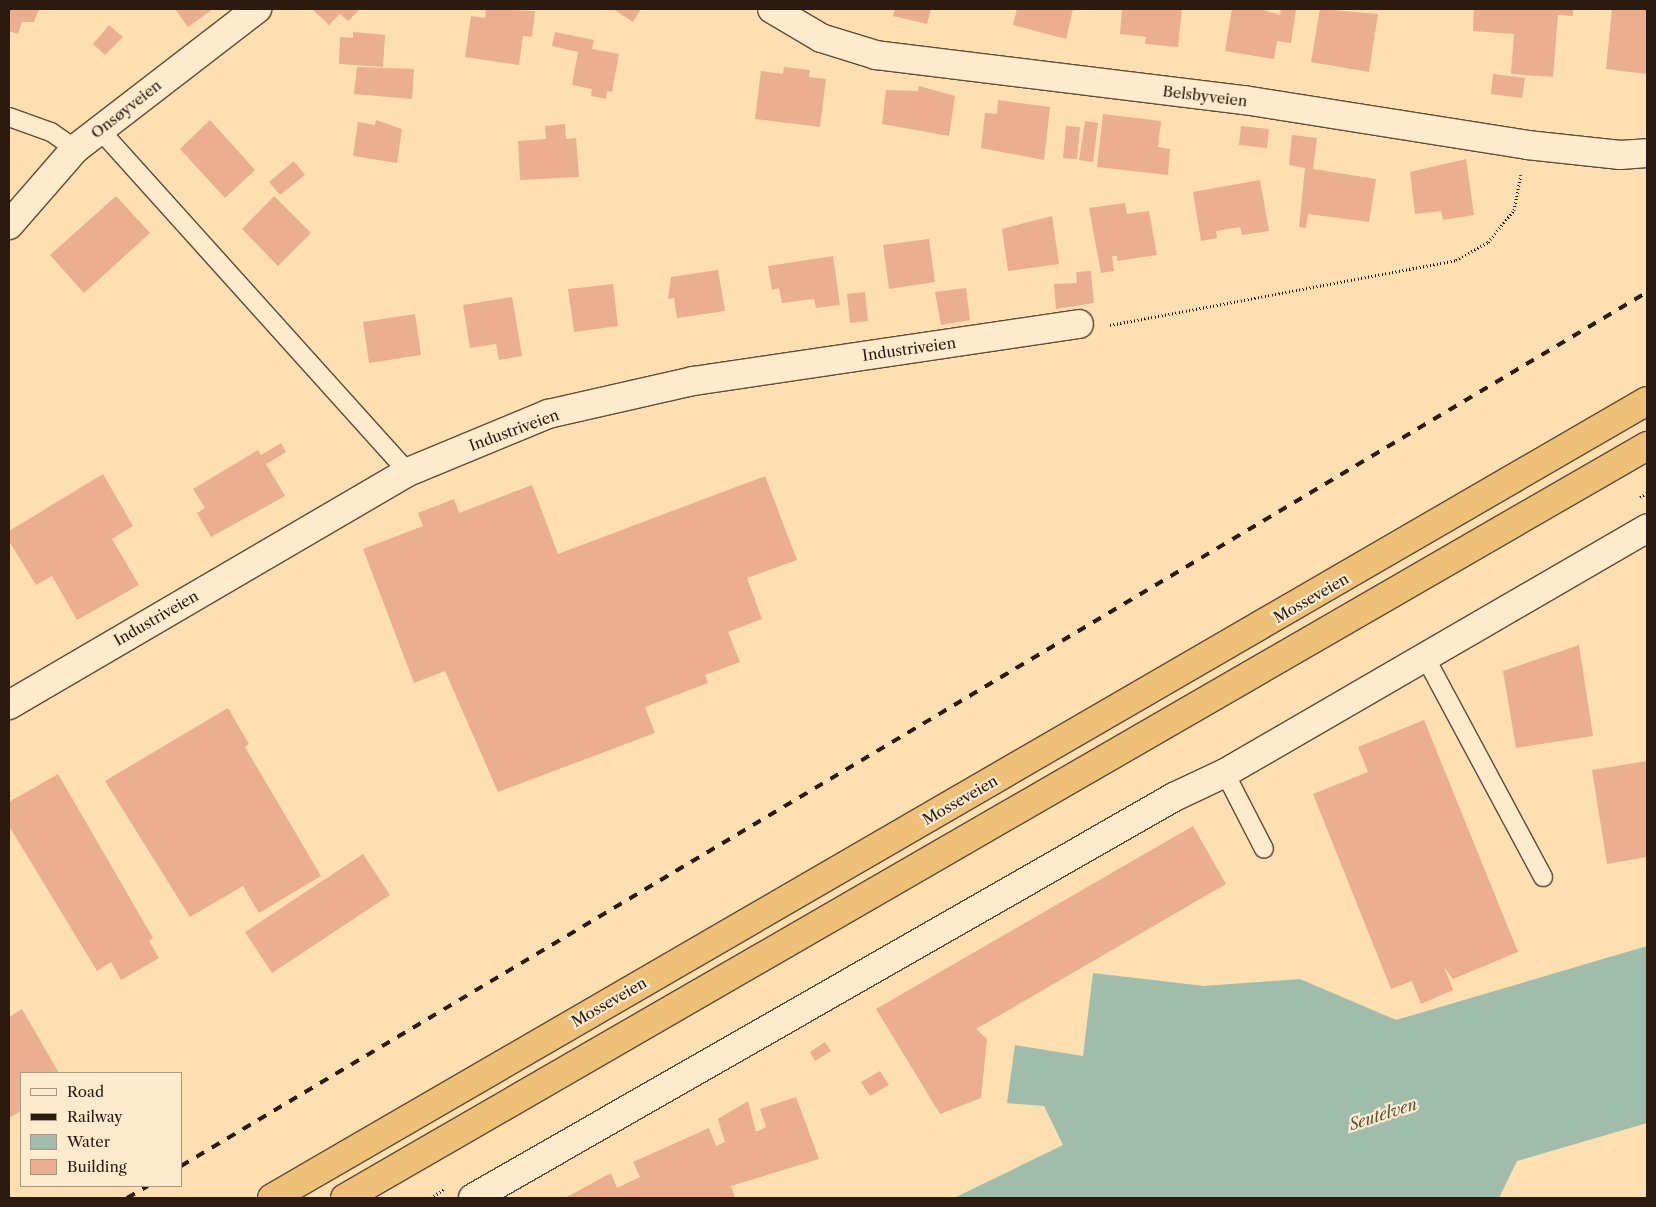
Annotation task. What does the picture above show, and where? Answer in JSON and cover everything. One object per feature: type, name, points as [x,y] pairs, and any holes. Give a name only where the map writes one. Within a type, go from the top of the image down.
[{"type":"highway","name":"Mosseveien","points":[[272,1198],[1647,401]]},
{"type":"highway","points":[[345,1198],[1647,446]]},
{"type":"street","name":"Onsøyveien","points":[[9,225],[75,149],[258,9]]},
{"type":"street","name":"Belsbyveien","points":[[772,9],[821,38],[876,55],[1244,100],[1527,145],[1620,155],[1647,153]]},
{"type":"street","name":"Industriveien","points":[[9,705],[408,472],[548,414],[693,381],[1079,324]]},
{"type":"street","points":[[473,1198],[1174,797],[1225,773],[1424,655],[1647,528]]},
{"type":"lane","points":[[9,117],[51,132],[75,149]]},
{"type":"lane","points":[[99,129],[408,472]]},
{"type":"lane","points":[[1424,655],[1543,877]]},
{"type":"lane","points":[[1225,773],[1264,849]]},
{"type":"path","points":[[1079,324],[1118,325],[1456,260],[1488,242],[1514,210],[1527,145]]},
{"type":"water","name":"Seutelven","points":[[1647,946],[1647,1123],[1517,1161],[1499,1198],[954,1198],[1063,1145],[1044,1106],[1007,1103],[1015,1045],[1083,1056],[1093,973],[1204,986],[1300,979],[1396,1020]]},
{"type":"building","points":[[9,9],[39,9],[34,22],[22,22],[18,34],[9,31]]},
{"type":"building","points":[[175,9],[213,9],[188,27]]},
{"type":"building","points":[[312,9],[360,9],[348,21],[340,14],[329,25]]},
{"type":"building","points":[[486,9],[535,11],[532,37],[523,36],[519,65],[465,57],[471,16],[485,18]]},
{"type":"building","points":[[613,9],[641,9],[633,22]]},
{"type":"building","points":[[895,9],[931,9],[927,24],[893,16]]},
{"type":"building","points":[[1017,9],[1073,9],[1066,39],[1013,25]]},
{"type":"building","points":[[1122,9],[1182,9],[1178,47],[1145,44],[1146,37],[1120,34]]},
{"type":"building","points":[[1232,9],[1260,9],[1280,15],[1281,9],[1296,10],[1291,43],[1277,41],[1274,59],[1225,51]]},
{"type":"building","points":[[1320,9],[1378,14],[1369,72],[1311,62]]},
{"type":"building","points":[[1474,9],[1573,9],[1573,16],[1558,15],[1553,77],[1511,74],[1514,34],[1473,31]]},
{"type":"building","points":[[1612,9],[1647,9],[1647,74],[1606,69]]},
{"type":"building","points":[[109,25],[123,37],[105,55],[93,44]]},
{"type":"building","points":[[353,32],[385,35],[383,67],[339,64],[340,37],[353,38]]},
{"type":"building","points":[[555,32],[594,40],[592,49],[619,54],[612,92],[607,91],[606,99],[591,96],[592,89],[572,85],[578,52],[552,46]]},
{"type":"building","points":[[357,67],[414,69],[412,99],[354,94]]},
{"type":"building","points":[[784,67],[810,70],[809,77],[826,79],[820,127],[755,119],[761,71],[783,74]]},
{"type":"building","points":[[1493,74],[1525,78],[1522,98],[1491,94]]},
{"type":"building","points":[[919,86],[955,96],[949,136],[882,124],[886,90],[918,91]]},
{"type":"building","points":[[998,100],[1050,107],[1044,160],[981,148],[985,113],[997,114]]},
{"type":"building","points":[[1103,114],[1161,121],[1158,147],[1170,149],[1168,175],[1097,167]]},
{"type":"building","points":[[210,120],[255,170],[225,198],[180,149]]},
{"type":"building","points":[[376,120],[402,129],[397,163],[353,156],[358,122],[375,125]]},
{"type":"building","points":[[1085,121],[1098,123],[1093,162],[1079,160]]},
{"type":"building","points":[[565,124],[566,139],[576,138],[579,177],[520,180],[518,141],[546,139],[545,126]]},
{"type":"building","points":[[1066,126],[1080,127],[1077,159],[1063,158]]},
{"type":"building","points":[[1241,126],[1269,129],[1267,148],[1239,145]]},
{"type":"building","points":[[1292,135],[1317,138],[1313,169],[1376,179],[1369,222],[1308,214],[1306,228],[1299,227],[1305,168],[1289,165]]},
{"type":"building","points":[[1466,159],[1474,215],[1443,220],[1441,211],[1415,214],[1410,172]]},
{"type":"building","points":[[294,161],[305,175],[280,195],[269,182]]},
{"type":"building","points":[[1260,180],[1269,231],[1242,235],[1240,227],[1216,231],[1217,238],[1201,241],[1193,192]]},
{"type":"building","points":[[116,196],[150,233],[84,293],[50,255]]},
{"type":"building","points":[[274,196],[311,233],[278,266],[242,229]]},
{"type":"building","points":[[1125,203],[1127,214],[1149,211],[1157,255],[1117,261],[1117,256],[1112,256],[1114,271],[1101,273],[1089,208]]},
{"type":"building","points":[[1052,216],[1059,264],[1008,271],[1002,229]]},
{"type":"building","points":[[929,239],[935,282],[889,289],[883,245]]},
{"type":"building","points":[[833,256],[840,305],[816,308],[814,299],[782,303],[779,288],[772,290],[768,266]]},
{"type":"building","points":[[718,270],[725,311],[677,318],[674,298],[668,299],[671,277]]},
{"type":"building","points":[[1091,271],[1094,303],[1056,309],[1054,284],[1077,283],[1076,272]]},
{"type":"building","points":[[613,284],[618,326],[574,332],[568,289]]},
{"type":"building","points":[[966,288],[970,320],[941,325],[935,292]]},
{"type":"building","points":[[865,292],[868,321],[850,323],[847,294]]},
{"type":"building","points":[[512,297],[522,356],[499,360],[496,344],[470,348],[463,305]]},
{"type":"building","points":[[415,314],[421,355],[369,363],[363,322]]},
{"type":"building","points":[[281,443],[286,452],[266,464],[285,496],[211,537],[197,513],[205,508],[193,489],[258,450],[261,455]]},
{"type":"building","points":[[103,474],[133,526],[112,539],[139,585],[77,620],[52,576],[36,585],[9,541],[9,531]]},
{"type":"building","points":[[765,476],[797,560],[747,578],[762,619],[728,632],[740,662],[705,675],[708,683],[645,707],[655,733],[498,792],[445,671],[414,683],[363,549],[423,526],[418,513],[454,499],[459,513],[532,485],[558,554]]},
{"type":"building","points":[[1579,645],[1593,736],[1516,748],[1503,671]]},
{"type":"building","points":[[228,708],[249,744],[245,747],[321,876],[259,913],[243,886],[190,917],[105,781]]},
{"type":"building","points":[[1424,720],[1518,952],[1453,979],[1444,967],[1453,990],[1421,1004],[1412,981],[1391,989],[1313,794],[1368,772],[1358,747]]},
{"type":"building","points":[[1647,761],[1647,857],[1607,864],[1592,770]]},
{"type":"building","points":[[58,774],[153,938],[149,941],[159,958],[121,980],[111,962],[97,971],[9,826],[9,802]]},
{"type":"building","points":[[1193,826],[1226,884],[976,1029],[987,1039],[981,1098],[940,1114],[876,1009]]},
{"type":"building","points":[[363,854],[390,895],[272,973],[245,932]]},
{"type":"building","points":[[22,1009],[58,1072],[20,1072],[20,1112],[9,1118],[9,1017]]},
{"type":"building","points":[[825,1042],[831,1051],[815,1061],[810,1052]]},
{"type":"building","points":[[880,1071],[889,1085],[870,1096],[861,1082]]},
{"type":"building","points":[[796,1097],[819,1159],[731,1186],[735,1198],[565,1198],[611,1173],[617,1188],[640,1177],[633,1162],[709,1128],[716,1146],[725,1142],[718,1119],[748,1101],[756,1132],[766,1127],[760,1109]]},
{"type":"railway","points":[[182,1165],[1647,292]]},
{"type":"railway","points":[[127,1198],[146,1187]]}]
